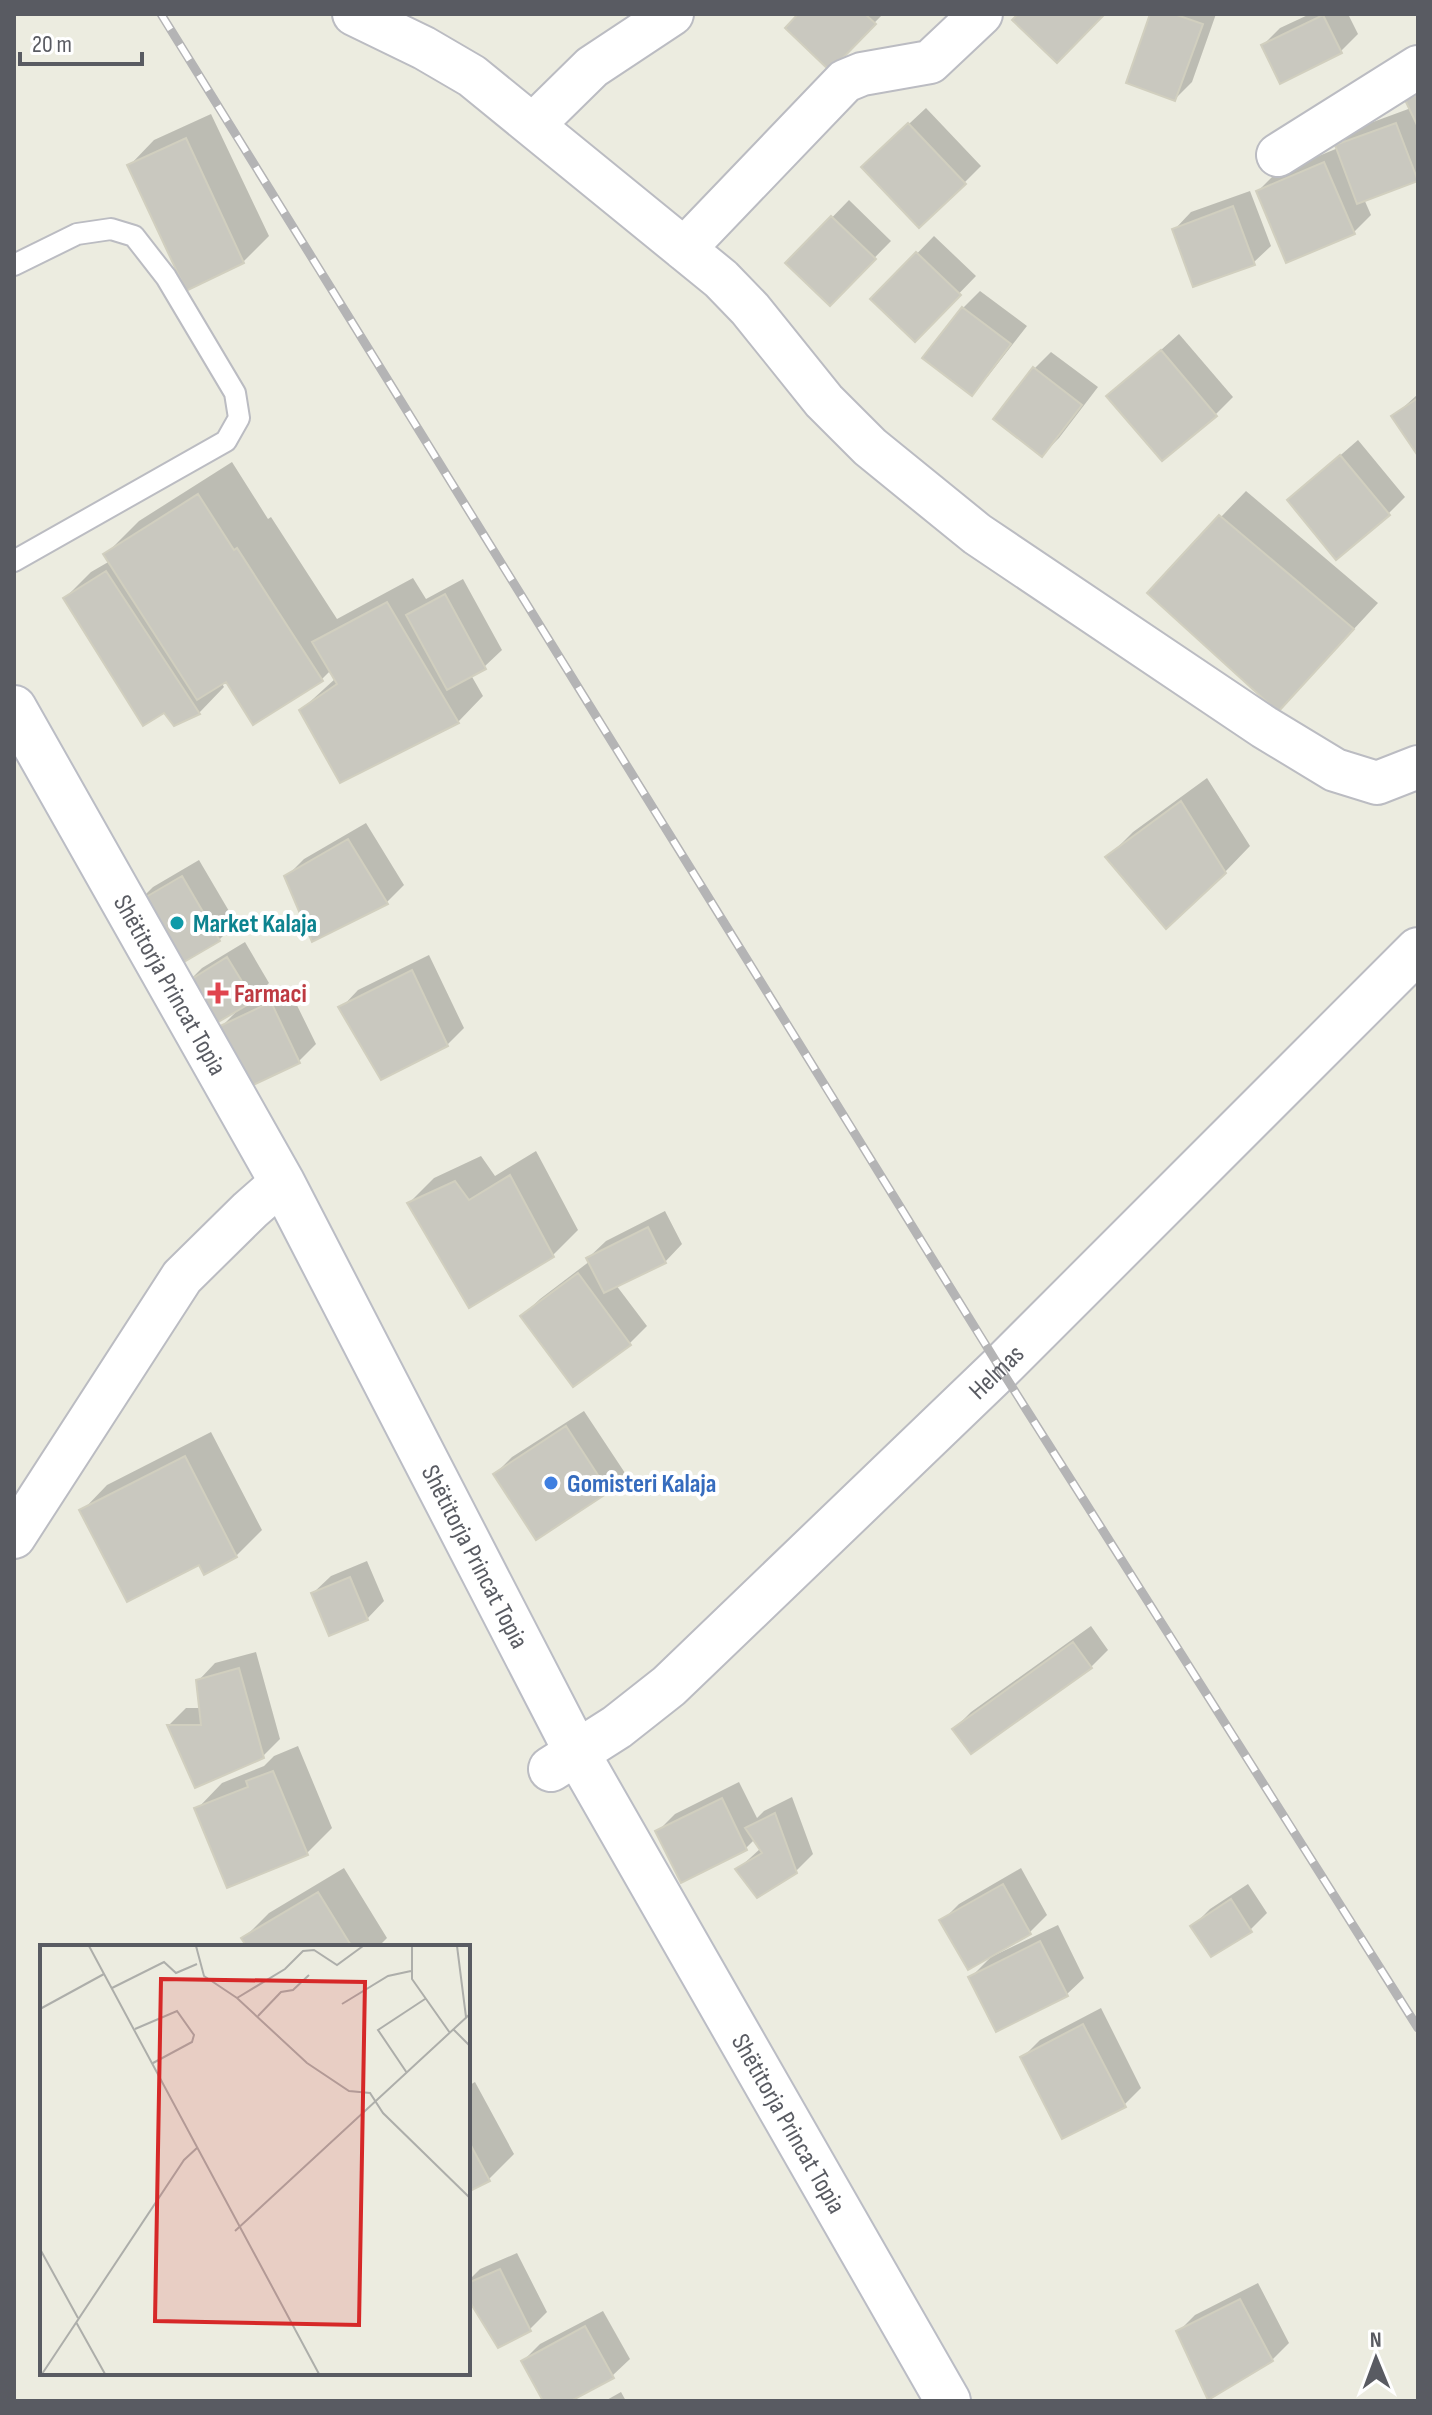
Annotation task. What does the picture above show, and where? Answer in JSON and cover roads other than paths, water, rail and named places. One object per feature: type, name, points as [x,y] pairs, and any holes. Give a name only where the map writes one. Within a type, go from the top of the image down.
[{"type":"main road","name":"Shëtitorja Princat Topia","points":[[14,708],[282,1182],[564,1761],[948,2401]]},
{"type":"main road","name":"Helmas","points":[[564,1761],[641,1709],[680,1675],[1000,1368],[1418,950]]},
{"type":"street","points":[[354,14],[424,48],[472,76],[721,279],[750,309],[824,401],[870,447],[988,543],[1264,727],[1335,770],[1377,783],[1418,767]]},
{"type":"street","points":[[533,125],[592,67],[672,14]]},
{"type":"street","points":[[684,249],[845,81],[862,74],[930,62],[981,14]]},
{"type":"street","points":[[1278,155],[1418,67]]},
{"type":"street","points":[[14,1537],[182,1277],[282,1182]]},
{"type":"lane","points":[[14,265],[77,234],[111,229],[134,236],[166,277],[235,393],[239,418],[226,441],[14,561]]},
{"type":"railway","points":[[161,14],[1000,1368],[1418,2028]]},
{"type":"place","name":"Market Kalaja","points":[[177,923]]},
{"type":"place","name":"Farmaci","points":[[218,993]]},
{"type":"place","name":"Gomisteri Kalaja","points":[[551,1483]]}]
